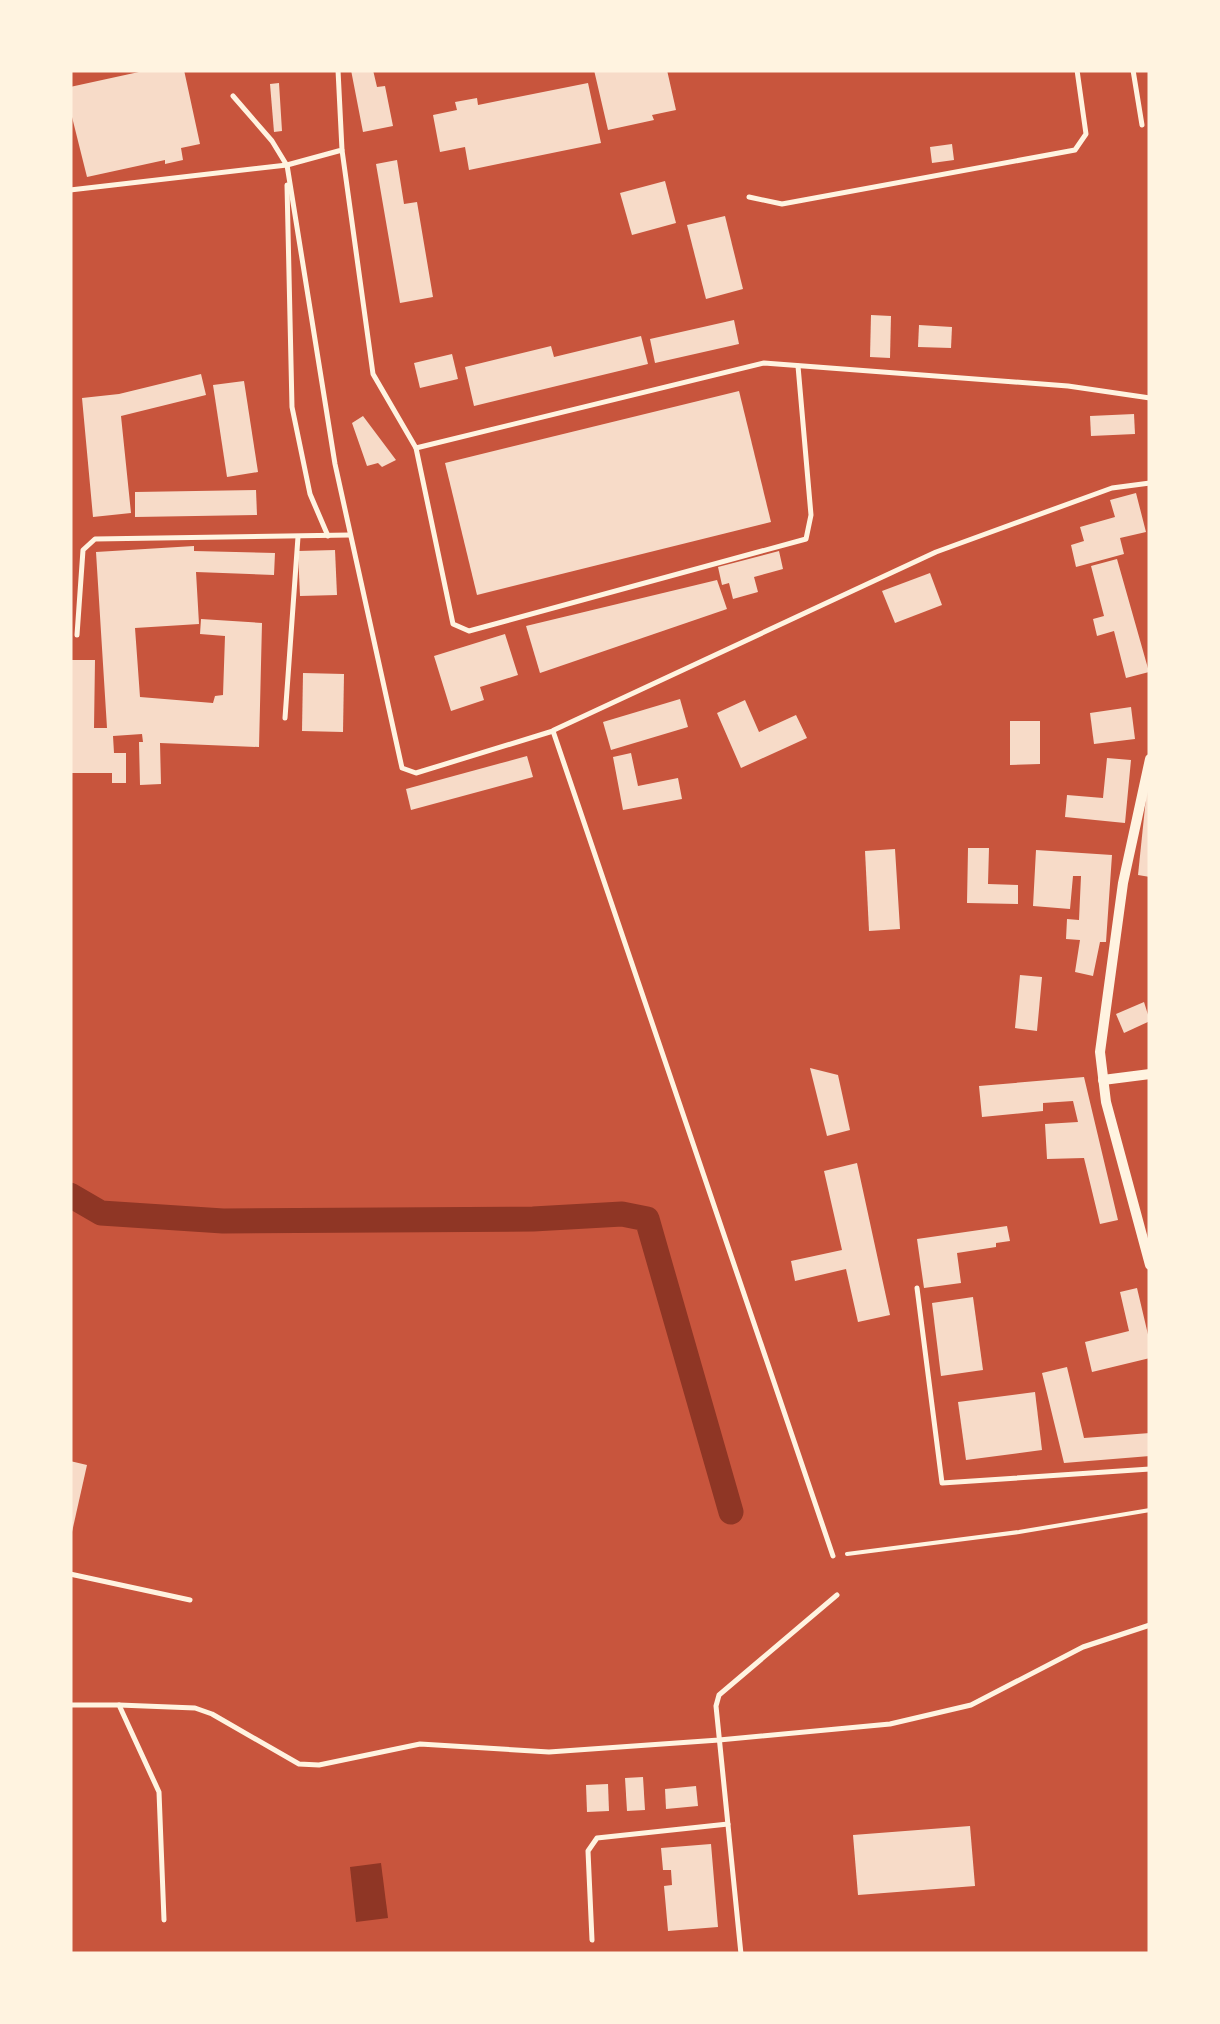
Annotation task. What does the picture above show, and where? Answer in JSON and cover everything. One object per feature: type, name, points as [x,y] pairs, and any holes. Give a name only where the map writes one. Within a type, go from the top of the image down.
[{"type":"street","points":[[1150,760],[1120,902],[1100,1052],[1106,1102],[1150,1265]]},
{"type":"street","points":[[1103,1080],[1150,1074]]},
{"type":"lane","points":[[338,70],[342,150],[373,374],[416,448],[454,624],[470,631],[806,539],[811,515],[798,366]]},
{"type":"lane","points":[[749,197],[782,204],[1075,150],[1086,134],[1077,70]]},
{"type":"lane","points":[[1133,70],[1142,125]]},
{"type":"lane","points":[[232,96],[272,142],[286,166],[335,464],[402,768],[416,774],[553,731],[936,552],[1112,488],[1150,483]]},
{"type":"lane","points":[[70,190],[286,166],[342,150]]},
{"type":"lane","points":[[286,166],[292,407],[310,494],[328,536]]},
{"type":"lane","points":[[416,448],[764,363],[1068,386],[1150,398]]},
{"type":"lane","points":[[285,718],[298,536]]},
{"type":"lane","points":[[78,635],[82,550],[95,539],[351,536]]},
{"type":"lane","points":[[553,731],[833,1556]]},
{"type":"lane","points":[[917,1288],[942,1482],[1150,1469]]},
{"type":"lane","points":[[70,1574],[190,1600]]},
{"type":"lane","points":[[741,1954],[716,1706],[719,1694],[837,1595]]},
{"type":"lane","points":[[70,1705],[195,1708],[299,1764],[319,1765],[420,1744],[549,1752],[720,1740],[890,1724],[971,1706],[1083,1647],[1150,1625]]},
{"type":"lane","points":[[120,1705],[159,1792],[164,1920]]},
{"type":"lane","points":[[592,1940],[588,1851],[597,1838],[728,1824]]},
{"type":"path","points":[[833,1556],[1150,1510]]},
{"type":"shaded area","points":[[381,1863],[388,1918],[356,1922],[350,1867]]},
{"type":"building","points":[[148,70],[184,70],[200,144],[181,148],[183,160],[165,164],[165,160],[87,177],[70,109],[70,87]]},
{"type":"building","points":[[351,70],[373,70],[377,87],[385,86],[393,126],[363,132]]},
{"type":"building","points":[[594,70],[667,70],[676,110],[652,115],[654,120],[608,130]]},
{"type":"building","points":[[279,83],[282,131],[274,132],[270,84]]},
{"type":"building","points":[[588,83],[601,143],[469,170],[465,147],[440,152],[433,115],[457,110],[455,102],[477,98],[478,105]]},
{"type":"building","points":[[952,144],[954,160],[932,163],[930,147]]},
{"type":"building","points":[[397,160],[404,204],[417,202],[433,297],[400,303],[376,164]]},
{"type":"building","points":[[665,181],[676,223],[632,235],[620,193]]},
{"type":"building","points":[[725,216],[743,289],[706,299],[687,225]]},
{"type":"building","points":[[871,315],[891,316],[890,358],[870,357]]},
{"type":"building","points":[[734,320],[739,344],[655,363],[650,339]]},
{"type":"building","points":[[919,325],[952,327],[951,348],[918,347]]},
{"type":"building","points":[[641,336],[648,364],[474,406],[465,367],[551,346],[554,357]]},
{"type":"building","points":[[452,354],[458,379],[420,388],[414,363]]},
{"type":"building","points":[[201,374],[206,395],[121,416],[131,513],[93,517],[82,398],[119,394]]},
{"type":"building","points":[[244,381],[258,472],[227,477],[213,385]]},
{"type":"building","points":[[739,391],[771,522],[477,595],[445,463]]},
{"type":"building","points":[[1134,414],[1135,434],[1091,436],[1090,416]]},
{"type":"building","points":[[363,416],[396,460],[382,467],[378,463],[367,466],[352,423]]},
{"type":"building","points":[[256,490],[257,515],[135,517],[135,492]]},
{"type":"building","points":[[1136,493],[1146,532],[1120,538],[1124,554],[1076,567],[1071,545],[1084,541],[1080,527],[1115,517],[1110,500]]},
{"type":"building","points":[[194,546],[194,551],[275,553],[274,575],[196,572],[199,624],[135,628],[140,697],[213,703],[215,696],[223,695],[225,636],[200,634],[201,619],[262,623],[259,747],[160,743],[161,784],[140,785],[142,734],[113,736],[114,753],[126,753],[126,783],[112,783],[112,773],[70,773],[70,660],[95,660],[94,728],[107,728],[96,552]]},
{"type":"building","points":[[335,550],[337,595],[300,596],[298,551]]},
{"type":"building","points":[[779,551],[783,569],[754,577],[758,592],[733,599],[729,583],[722,585],[718,567]]},
{"type":"building","points":[[1117,559],[1149,672],[1126,678],[1114,631],[1097,636],[1093,619],[1104,616],[1091,566]]},
{"type":"building","points":[[930,573],[942,605],[895,623],[882,591]]},
{"type":"building","points":[[717,580],[727,609],[540,673],[526,626]]},
{"type":"building","points":[[505,634],[518,675],[480,687],[484,700],[451,711],[434,656]]},
{"type":"building","points":[[303,673],[344,674],[343,732],[302,731]]},
{"type":"building","points":[[680,699],[688,727],[611,750],[603,722]]},
{"type":"building","points":[[745,700],[759,732],[796,715],[807,738],[741,768],[717,713]]},
{"type":"building","points":[[1131,707],[1135,739],[1094,744],[1090,713]]},
{"type":"building","points":[[1010,721],[1040,721],[1040,764],[1010,765]]},
{"type":"building","points":[[631,753],[638,786],[678,778],[682,799],[623,810],[613,757]]},
{"type":"building","points":[[527,756],[533,777],[411,810],[406,789]]},
{"type":"building","points":[[1107,758],[1131,760],[1125,823],[1065,817],[1067,795],[1103,798]]},
{"type":"building","points":[[1147,788],[1150,789],[1150,877],[1138,875]]},
{"type":"building","points":[[968,848],[989,848],[988,884],[1018,885],[1018,904],[967,903]]},
{"type":"building","points":[[895,849],[900,929],[869,931],[865,851]]},
{"type":"building","points":[[1036,850],[1112,855],[1106,942],[1100,942],[1093,976],[1075,972],[1080,940],[1066,939],[1067,919],[1079,920],[1081,876],[1073,876],[1070,909],[1033,906]]},
{"type":"building","points":[[1020,975],[1042,977],[1037,1031],[1015,1028]]},
{"type":"building","points":[[1144,1002],[1150,1021],[1124,1033],[1116,1014]]},
{"type":"building","points":[[810,1068],[838,1075],[850,1130],[827,1136]]},
{"type":"building","points":[[1084,1077],[1118,1220],[1100,1224],[1084,1158],[1047,1159],[1045,1124],[1078,1122],[1073,1101],[1043,1103],[1043,1111],[982,1117],[979,1086]]},
{"type":"building","points":[[857,1163],[890,1315],[858,1322],[846,1269],[795,1281],[791,1261],[842,1250],[824,1171]]},
{"type":"building","points":[[1007,1226],[1010,1241],[957,1253],[961,1283],[924,1288],[917,1239]]},
{"type":"building","points":[[1137,1288],[1150,1358],[1092,1372],[1085,1342],[1129,1331],[1120,1292]]},
{"type":"building","points":[[973,1297],[983,1370],[941,1376],[932,1303]]},
{"type":"building","points":[[1067,1367],[1084,1438],[1150,1433],[1150,1456],[1064,1463],[1042,1373]]},
{"type":"building","points":[[1035,1392],[1042,1450],[966,1460],[958,1402]]},
{"type":"building","points":[[70,1461],[87,1465],[72,1532],[70,1532]]},
{"type":"building","points":[[643,1777],[645,1810],[627,1811],[625,1778]]},
{"type":"building","points":[[608,1784],[609,1811],[587,1812],[586,1785]]},
{"type":"building","points":[[696,1786],[698,1806],[666,1809],[665,1789]]},
{"type":"building","points":[[970,1826],[975,1886],[858,1895],[853,1835]]},
{"type":"building","points":[[711,1844],[718,1927],[668,1931],[664,1886],[672,1885],[671,1870],[663,1870],[661,1848]]},
{"type":"waterway","points":[[70,1195],[101,1213],[223,1221],[533,1219],[622,1214],[647,1219],[731,1512]]}]
